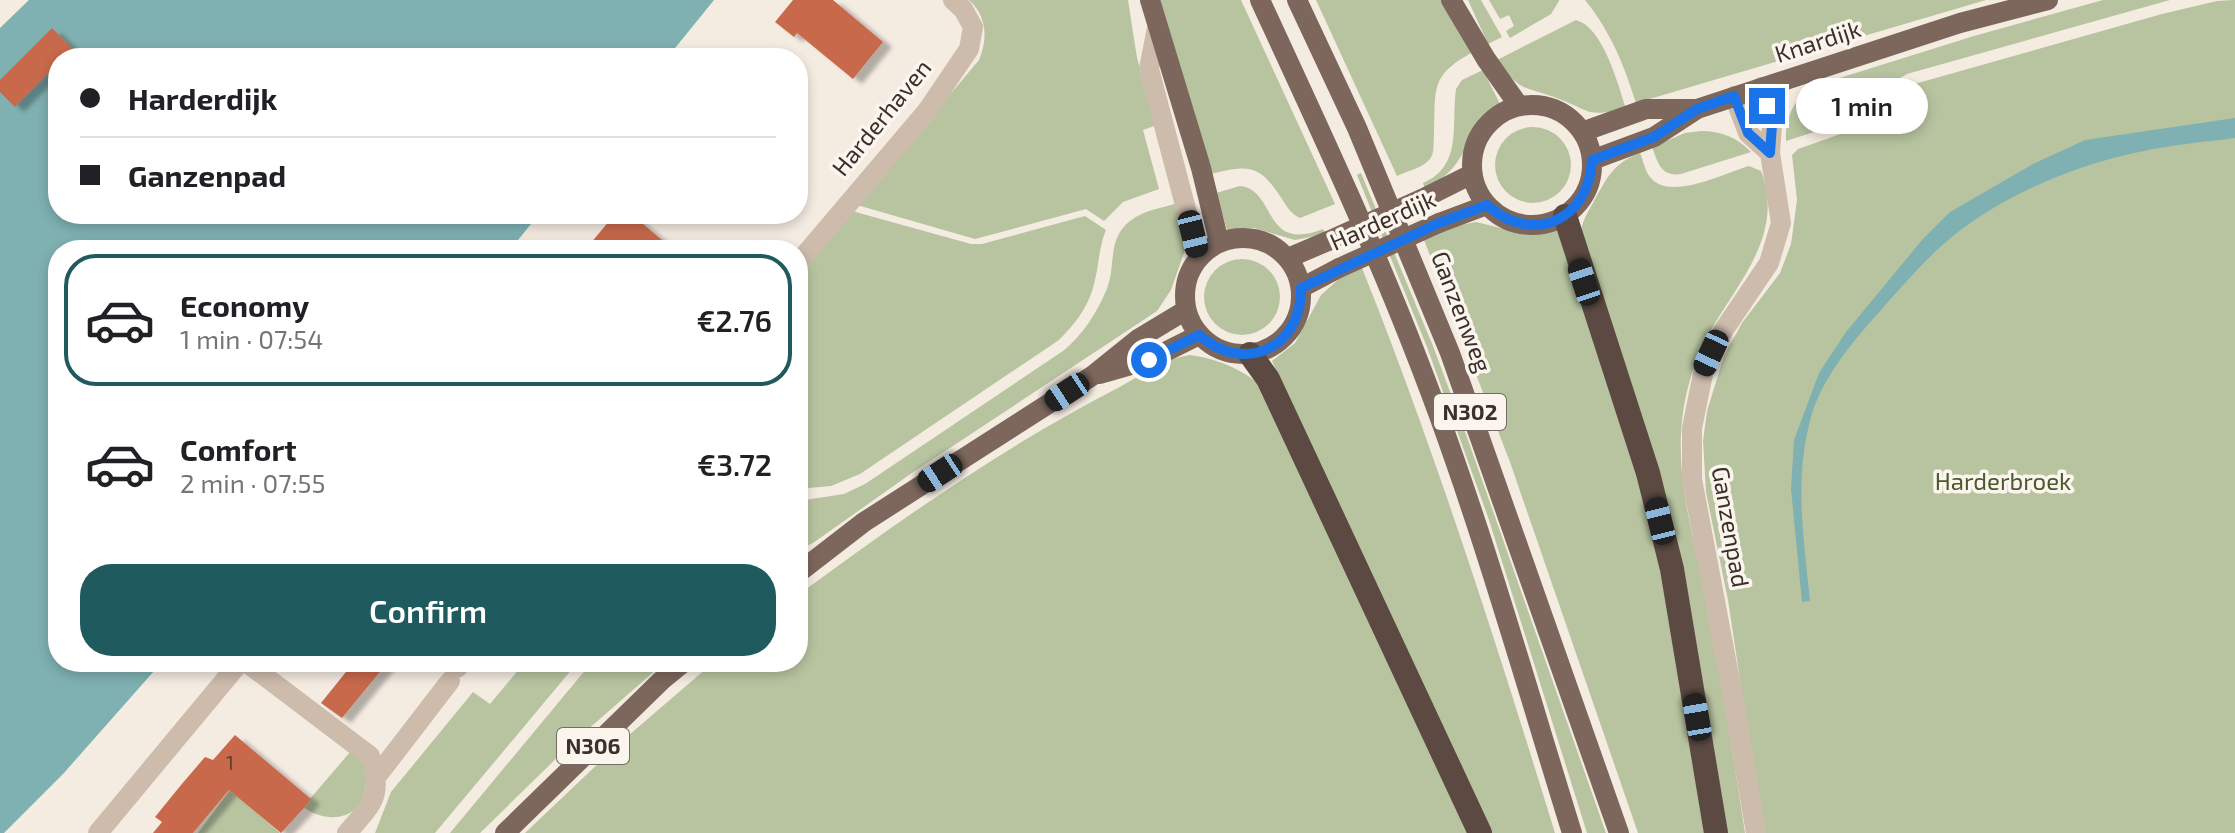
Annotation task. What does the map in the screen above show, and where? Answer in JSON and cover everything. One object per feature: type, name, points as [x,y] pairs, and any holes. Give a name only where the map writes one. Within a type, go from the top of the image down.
[{"type":"highway","points":[[1565,216],[1648,473],[1672,569],[1716,833]]},
{"type":"highway","points":[[1250,354],[1268,379],[1480,833]]},
{"type":"main road","points":[[1150,0],[1201,168],[1219,242]]},
{"type":"main road","name":"N302","points":[[1260,0],[1328,145],[1419,362],[1482,542],[1572,833]]},
{"type":"main road","name":"Ganzenweg","points":[[1297,0],[1363,141],[1450,353],[1619,833]]},
{"type":"main road","points":[[1451,0],[1491,68],[1519,106]]},
{"type":"main road","name":"Knardijk","points":[[1592,160],[1654,137],[1697,109],[1734,96],[1960,23],[2048,0]]},
{"type":"main road","points":[[1519,106],[1540,106],[1559,111],[1582,132],[1592,160],[1591,177],[1586,192],[1565,216],[1539,225],[1524,225],[1498,215],[1487,205],[1475,186],[1472,159],[1483,131],[1505,112],[1519,106]]},
{"type":"main road","name":"Knardijk","points":[[1582,132],[1646,109],[1697,109]]},
{"type":"main road","name":"Harderdijk","points":[[1288,258],[1472,174]]},
{"type":"main road","name":"Harderdijk","points":[[1301,288],[1439,223],[1487,205]]},
{"type":"main road","points":[[1248,238],[1277,248],[1297,272],[1301,303],[1290,332],[1279,343],[1250,354],[1222,351],[1199,335],[1186,310],[1184,294],[1187,278],[1199,258],[1219,242],[1248,238]]},
{"type":"main road","points":[[808,565],[864,522],[1092,376],[1138,339],[1186,310]]},
{"type":"main road","points":[[1092,376],[1149,360],[1199,335]]},
{"type":"main road","name":"N306","points":[[505,833],[672,672]]},
{"type":"street","name":"Harderhaven","points":[[808,251],[927,111],[969,49],[973,27],[963,9],[953,0]]},
{"type":"street","points":[[1158,23],[1149,69],[1199,258]]},
{"type":"street","name":"Ganzenpad","points":[[1756,833],[1692,479],[1692,428],[1704,369],[1719,337],[1769,263],[1781,223],[1770,153],[1772,125],[1761,87]]},
{"type":"street","points":[[1734,96],[1748,133],[1770,153]]},
{"type":"street","points":[[98,833],[235,672]]},
{"type":"street","points":[[257,672],[370,756],[377,776]]},
{"type":"street","points":[[347,833],[373,802],[377,776],[455,672]]},
{"type":"green space","points":[[969,0],[1128,0],[1137,58],[1157,125],[1143,130],[1159,189],[1123,202],[1104,221],[1086,209],[975,239],[857,205],[979,60],[984,44],[984,28],[979,13]]},
{"type":"green space","points":[[1160,0],[1241,0],[1335,204],[1300,218],[1290,210],[1267,179],[1253,170],[1235,169],[1211,174]]},
{"type":"green space","points":[[1316,0],[1442,0],[1473,52],[1449,69],[1438,85],[1433,150],[1430,159],[1423,165],[1397,176]]},
{"type":"green space","points":[[1468,0],[1481,0],[1502,37],[1488,44]]},
{"type":"green space","points":[[1489,0],[1559,1],[1551,14],[1510,38],[1506,31],[1514,26],[1509,15],[1500,19]]},
{"type":"green space","points":[[1585,0],[1986,0],[1636,103],[1616,49]]},
{"type":"green space","points":[[2103,0],[2170,0],[1907,74],[1878,91],[1857,112],[1839,124],[1786,141],[1792,109],[1814,86]]},
{"type":"green space","name":"Harderbroek","points":[[2235,0],[2235,833],[1763,833],[1728,600],[1706,492],[1703,441],[1707,411],[1724,356],[1742,323],[1780,273],[1791,244],[1797,200],[1792,155],[1798,149],[1849,131],[1892,95],[1918,83],[2162,14],[2217,1]]},
{"type":"green space","points":[[1576,20],[1586,25],[1602,45],[1626,109],[1590,112],[1518,84],[1497,60]]},
{"type":"green space","points":[[1483,70],[1500,104],[1477,127],[1451,170],[1425,188],[1423,183],[1436,176],[1450,156],[1456,89],[1462,80]]},
{"type":"green space","points":[[1533,127],[1547,130],[1560,138],[1568,151],[1571,165],[1568,179],[1560,192],[1547,200],[1533,203],[1519,200],[1506,192],[1498,179],[1495,165],[1498,151],[1506,138],[1519,130]]},
{"type":"green space","points":[[1701,131],[1728,136],[1751,152],[1681,174],[1665,171],[1652,147],[1685,133]]},
{"type":"green space","points":[[1640,153],[1648,175],[1659,184],[1670,187],[1698,184],[1749,166],[1761,171],[1767,195],[1767,217],[1762,238],[1754,259],[1699,353],[1688,388],[1681,430],[1682,477],[1711,622],[1745,833],[1724,833],[1581,231],[1588,212],[1612,172],[1623,161]]},
{"type":"green space","points":[[1361,173],[1433,346],[1468,440],[1606,833],[1587,833],[1489,520],[1427,347],[1357,175]]},
{"type":"green space","points":[[1240,186],[1252,190],[1272,218],[1290,233],[1303,234],[1323,229],[1325,234],[1295,240],[1254,228],[1227,230],[1216,193]]},
{"type":"green space","points":[[1178,203],[1185,250],[1171,290],[1157,311],[808,545],[808,499],[844,494],[865,484],[1070,345],[1083,331],[1102,299],[1109,282],[1118,236],[1130,221]]},
{"type":"green space","points":[[852,211],[971,244],[982,244],[1085,216],[1106,230],[1090,298],[1077,320],[1059,340],[860,474],[831,486],[808,488],[808,265]]},
{"type":"green space","points":[[1476,222],[1525,234],[1557,230],[1603,357],[1653,530],[1707,833],[1638,833],[1510,462],[1424,240],[1454,226]]},
{"type":"green space","points":[[1242,259],[1256,262],[1269,270],[1277,283],[1280,297],[1277,311],[1269,324],[1256,332],[1242,335],[1228,332],[1215,324],[1207,311],[1204,297],[1207,283],[1215,270],[1228,262]]},
{"type":"green space","points":[[1362,268],[1440,478],[1555,833],[1489,833],[1272,361],[1295,343],[1321,295],[1341,277]]},
{"type":"green space","points":[[1190,355],[1228,365],[1261,386],[1470,833],[525,833],[622,741],[702,672],[808,672],[808,588],[912,513],[1030,437],[1150,370]]},
{"type":"green space","points":[[517,672],[570,672],[435,833],[375,833],[391,792],[473,692],[490,704]]},
{"type":"green space","points":[[584,672],[654,672],[570,745],[480,833],[450,833]]},
{"type":"green space","points":[[351,751],[363,764],[366,773],[363,797],[358,806],[343,816],[333,817],[313,813],[303,807]]},
{"type":"green space","points":[[230,790],[280,833],[198,833]]},
{"type":"water","points":[[29,0],[714,0],[675,48],[48,48],[48,224],[531,224],[518,240],[48,240],[48,672],[153,672],[63,774],[4,833],[0,833],[0,28]]},
{"type":"water","points":[[2235,118],[2235,138],[2163,147],[2115,158],[2066,173],[2017,195],[1953,236],[1898,291],[1829,376],[1810,421],[1801,488],[1810,601],[1802,602],[1791,489],[1794,440],[1819,373],[1846,332],[1922,240],[1950,212],[2033,164],[2085,140]]},
{"type":"building","points":[[793,0],[833,0],[883,42],[853,79],[797,33],[794,37],[775,22]]},
{"type":"building","points":[[52,28],[72,48],[48,48],[48,73],[15,107],[0,92],[0,80]]},
{"type":"building","points":[[607,224],[643,224],[662,240],[593,240]]},
{"type":"building","points":[[346,672],[380,672],[342,718],[321,703]]},
{"type":"building","points":[[235,735],[311,799],[304,808],[281,833],[229,790],[193,833],[153,833],[162,822],[155,817],[181,785],[205,757],[213,760]]},
{"type":"route","points":[[1149,360],[1199,335],[1222,351],[1250,354],[1265,350],[1279,343],[1290,332],[1298,318],[1301,288],[1439,223],[1487,205],[1510,222],[1524,225],[1552,222],[1565,216],[1586,192],[1592,160],[1654,137],[1697,109],[1734,96],[1748,133],[1770,153],[1772,125],[1767,106]]}]
